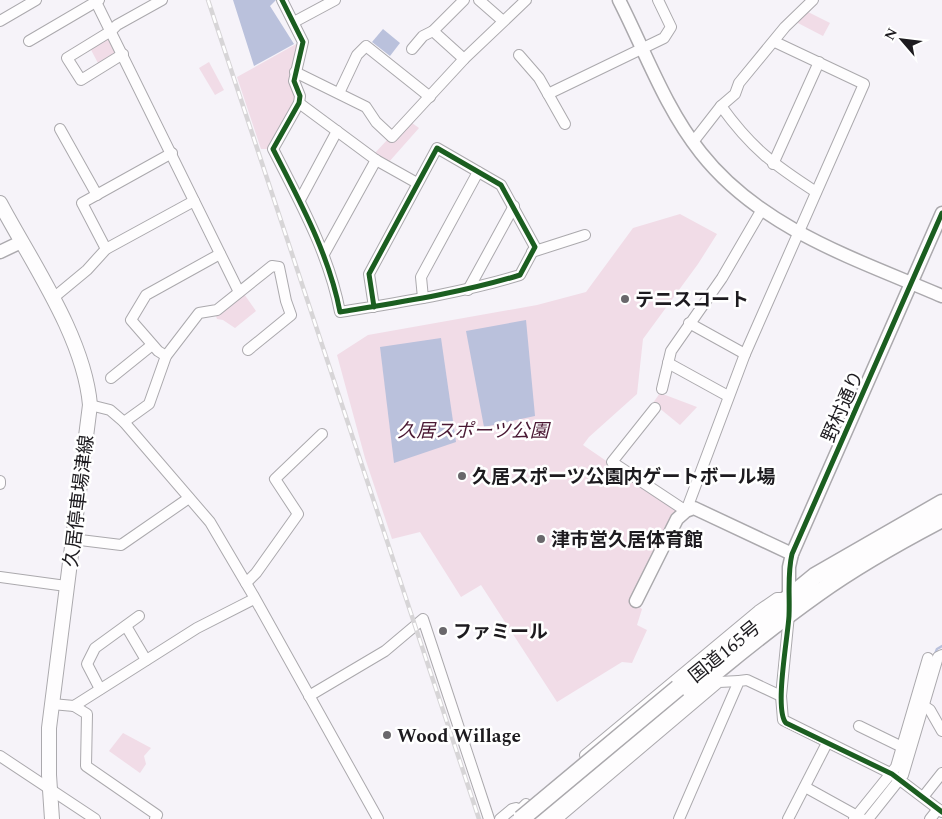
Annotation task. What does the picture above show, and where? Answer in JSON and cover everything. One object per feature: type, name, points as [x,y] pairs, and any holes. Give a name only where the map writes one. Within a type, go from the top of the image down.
[{"type":"highway","name":"国道165号","points":[[789,607],[815,576],[942,503]]},
{"type":"highway","name":"国道165号","points":[[520,817],[684,692],[789,607],[942,519]]},
{"type":"highway","name":"国道165号","points":[[542,819],[684,692]]},
{"type":"main road","name":"久居停車場津線","points":[[0,203],[52,299],[81,361],[88,381],[90,405],[66,586],[48,750],[52,819]]},
{"type":"street","points":[[0,21],[36,0]]},
{"type":"street","points":[[123,54],[81,80],[67,58],[111,31],[117,25],[162,0]]},
{"type":"street","points":[[282,0],[303,42],[294,81],[300,96],[299,103],[273,149],[300,200],[324,254],[335,284],[340,312],[374,307],[468,290],[520,275],[535,247],[501,185],[437,148],[369,274],[374,307]]},
{"type":"street","points":[[412,49],[423,36],[433,32],[464,0]]},
{"type":"street","points":[[479,0],[503,21]]},
{"type":"street","points":[[295,72],[366,107],[376,122],[392,137],[464,59],[526,0]]},
{"type":"street","points":[[619,0],[667,99],[693,142],[721,177],[761,211],[799,233],[942,296]]},
{"type":"street","points":[[548,94],[664,38],[671,27],[658,0]]},
{"type":"street","points":[[693,142],[722,106],[735,94],[739,83],[786,27],[813,0]]},
{"type":"street","points":[[29,41],[97,1],[239,292]]},
{"type":"street","points":[[294,22],[332,1]]},
{"type":"street","points":[[433,32],[464,59]]},
{"type":"street","points":[[686,511],[745,354],[864,84],[775,42]]},
{"type":"street","points":[[339,93],[357,55],[366,46],[430,97]]},
{"type":"street","points":[[519,55],[539,78],[565,124]]},
{"type":"street","points":[[773,164],[819,62]]},
{"type":"street","points":[[299,103],[376,160],[417,183]]},
{"type":"street","points":[[722,106],[742,135],[773,164],[816,192]]},
{"type":"street","points":[[60,129],[97,195]]},
{"type":"street","points":[[300,200],[338,131]]},
{"type":"street","points":[[106,249],[82,203],[172,153]]},
{"type":"street","points":[[324,254],[376,160]]},
{"type":"street","points":[[423,298],[421,277],[478,172]]},
{"type":"street","points":[[52,299],[87,270],[106,249],[194,201]]},
{"type":"street","points":[[468,290],[514,206]]},
{"type":"street","points":[[662,389],[671,351],[722,278],[761,211]]},
{"type":"street","name":"野村通り","points":[[789,607],[789,567],[792,554],[942,213]]},
{"type":"street","points":[[532,252],[585,235]]},
{"type":"street","points":[[0,252],[21,242]]},
{"type":"street","points":[[166,356],[152,345],[131,320],[146,295],[220,254]]},
{"type":"street","points":[[124,422],[150,404],[166,356],[199,313],[218,310],[272,266],[279,267],[291,315],[248,350]]},
{"type":"street","points":[[690,323],[745,354]]},
{"type":"street","points":[[111,378],[152,345]]},
{"type":"street","points":[[668,363],[728,396]]},
{"type":"street","points":[[90,405],[110,410],[124,422],[210,522],[378,819]]},
{"type":"street","points":[[655,408],[612,462],[686,511]]},
{"type":"street","points":[[246,583],[256,573],[298,514],[275,479],[322,434]]},
{"type":"street","points":[[72,539],[121,545],[188,498]]},
{"type":"street","points":[[636,601],[677,519],[686,511],[694,508],[792,554]]},
{"type":"street","points":[[0,577],[66,586]]},
{"type":"street","points":[[500,819],[516,808],[520,817],[763,607],[777,598],[789,607],[780,696],[783,720],[895,777],[940,811],[930,819]]},
{"type":"street","points":[[74,706],[198,628],[254,599]]},
{"type":"street","points":[[100,689],[87,664],[90,657],[95,648],[102,642],[139,616]]},
{"type":"street","points":[[309,696],[385,651],[424,619],[489,819]]},
{"type":"street","points":[[126,626],[146,660]]},
{"type":"street","points":[[895,777],[904,775],[938,657],[942,655]]},
{"type":"street","points":[[804,787],[860,818],[895,777],[896,767],[928,658]]},
{"type":"street","points":[[557,819],[719,682],[747,680],[780,696]]},
{"type":"street","points":[[679,819],[739,681]]},
{"type":"street","points":[[52,704],[74,706],[87,714],[86,766],[158,818]]},
{"type":"street","points":[[924,706],[930,710],[942,731]]},
{"type":"street","points":[[859,726],[902,747]]},
{"type":"street","points":[[788,819],[827,743]]},
{"type":"street","points":[[0,756],[95,819]]},
{"type":"street","points":[[923,797],[942,773]]},
{"type":"green space","points":[[806,11],[830,23],[823,36],[794,21]]},
{"type":"green space","points":[[110,36],[117,51],[98,63],[90,48]]},
{"type":"green space","points":[[298,43],[295,101],[268,149],[261,149],[237,77]]},
{"type":"green space","points":[[209,62],[224,90],[215,95],[199,68]]},
{"type":"green space","points":[[412,123],[419,128],[388,163],[375,153],[388,139],[392,142]]},
{"type":"green space","name":"久居スポーツ公園","points":[[680,214],[717,234],[698,264],[643,339],[637,394],[589,437],[583,445],[678,510],[633,603],[642,609],[637,625],[647,630],[632,663],[622,662],[557,702],[481,585],[461,597],[420,532],[392,539],[365,458],[337,355],[368,335],[537,305],[586,292],[633,228]]},
{"type":"green space","points":[[244,294],[256,311],[235,328],[223,320],[217,319],[216,316]]},
{"type":"green space","points":[[660,393],[697,407],[680,425],[653,403]]},
{"type":"green space","points":[[123,733],[151,748],[144,756],[146,764],[140,773],[109,751]]},
{"type":"water","points":[[233,0],[276,0],[270,6],[294,44],[254,66]]},
{"type":"water","points":[[383,29],[400,43],[390,56],[372,42]]},
{"type":"water","points":[[526,320],[535,416],[484,427],[466,331]]},
{"type":"water","points":[[441,338],[456,442],[394,463],[380,347]]},
{"type":"waterway","points":[[935,654],[937,649],[942,646]]},
{"type":"waterway","points":[[863,816],[893,780]]},
{"type":"railway","points":[[208,0],[479,819]]},
{"type":"cycle path","points":[[282,0],[303,42],[294,81],[300,96],[299,103],[273,149],[321,249],[329,270],[340,312],[363,308],[386,305],[453,292],[520,275],[535,247],[501,185],[437,148],[369,274],[374,307]]},
{"type":"cycle path","points":[[942,213],[792,554],[789,577],[789,616],[781,689],[781,704],[786,723],[892,774],[942,812]]},
{"type":"place","name":"テニスコート","points":[[625,299]]},
{"type":"place","name":"久居スポーツ公園内ゲートボール場","points":[[462,476]]},
{"type":"place","name":"津市営久居体育館","points":[[541,539]]},
{"type":"place","name":"ファミール","points":[[443,631]]},
{"type":"place","name":"Wood Willage","points":[[387,735]]}]
